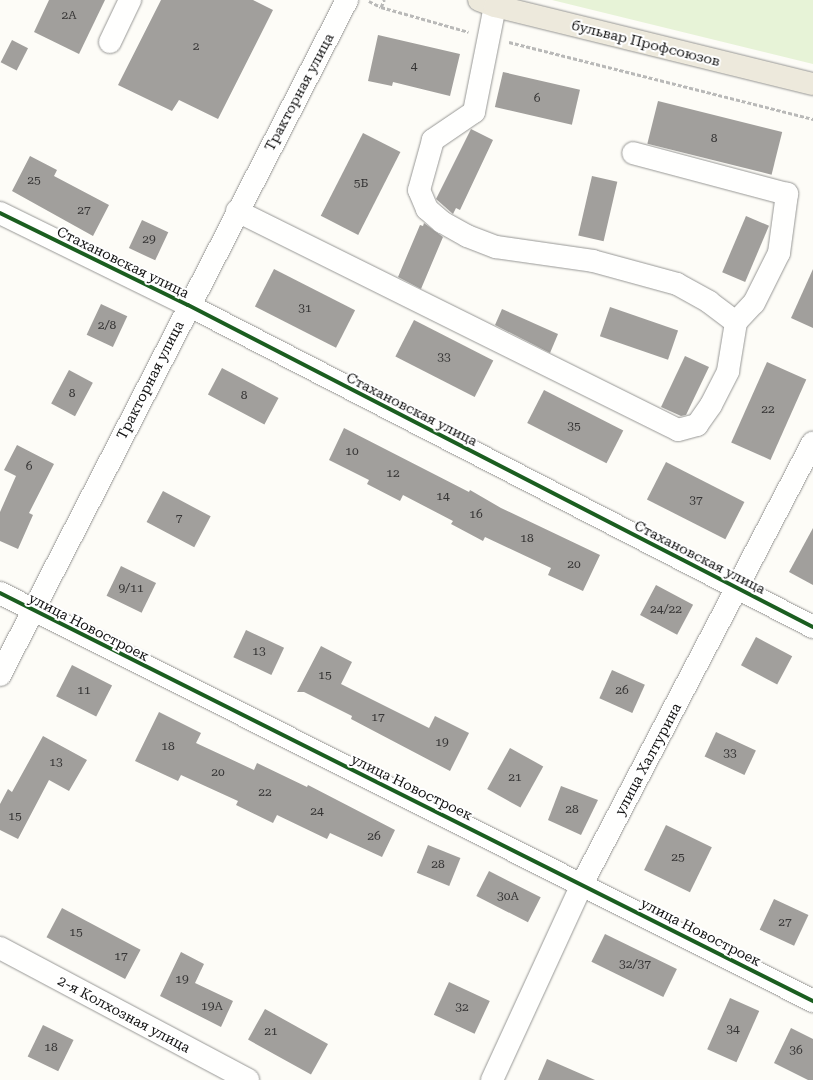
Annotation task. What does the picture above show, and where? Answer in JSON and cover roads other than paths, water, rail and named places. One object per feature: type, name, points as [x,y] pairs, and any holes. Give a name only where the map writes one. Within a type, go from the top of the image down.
[{"type":"main road","name":"бульвар Профсоюзов","points":[[487,3],[813,84]]},
{"type":"street","points":[[110,42],[130,0]]},
{"type":"street","name":"Тракторная улица","points":[[0,675],[188,305],[347,0]]},
{"type":"street","points":[[487,3],[488,37],[474,112],[433,140],[419,190],[427,209],[442,222],[467,236],[496,247],[593,261],[677,284],[736,322]]},
{"type":"street","points":[[237,211],[678,430],[697,425],[711,405],[728,371],[736,322],[754,303],[779,253],[787,194],[633,153]]},
{"type":"street","name":"Стахановская улица","points":[[0,213],[188,305],[738,590],[813,627]]},
{"type":"street","name":"улица Халтурина","points":[[492,1080],[582,884],[738,590],[813,443]]},
{"type":"street","name":"улица Новостроек","points":[[0,593],[33,612],[582,884],[813,1001]]},
{"type":"street","name":"2-я Колхозная улица","points":[[0,948],[248,1080]]}]
